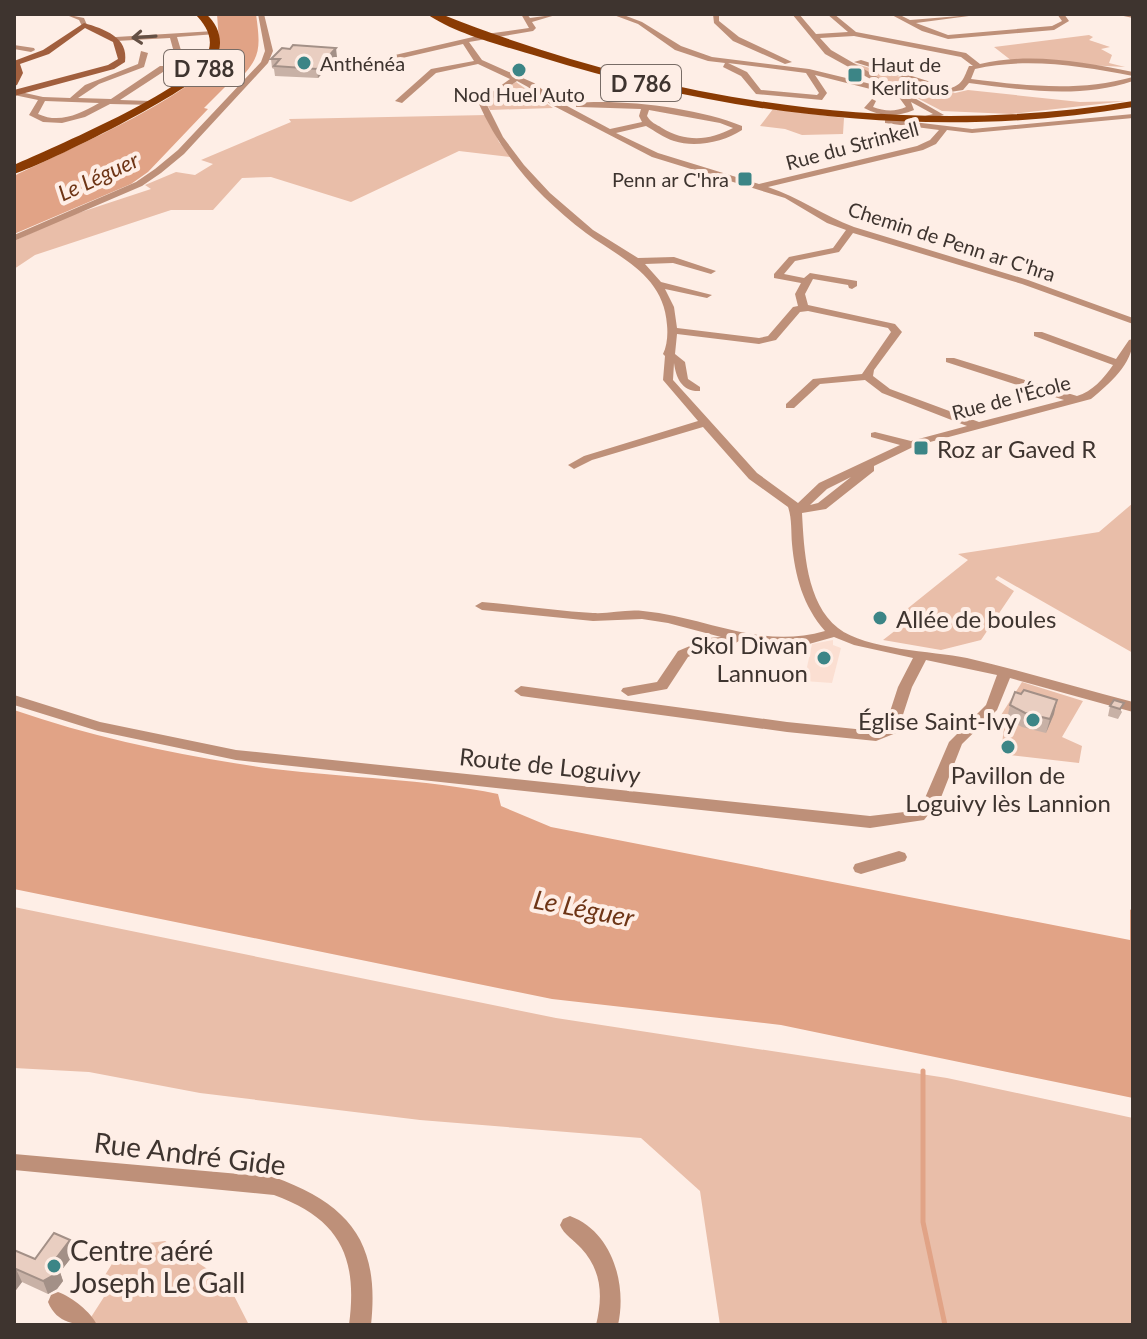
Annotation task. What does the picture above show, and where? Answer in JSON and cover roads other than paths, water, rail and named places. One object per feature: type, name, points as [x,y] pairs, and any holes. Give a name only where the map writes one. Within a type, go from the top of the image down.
[{"type":"main road","points":[[194,14],[201,14]]},
{"type":"main road","name":"D 788","points":[[19,168],[151,103],[203,68],[212,58],[214,33],[212,23],[201,14]]},
{"type":"main road","name":"D 786","points":[[437,15],[565,64],[621,79],[801,108],[911,120],[954,120],[1049,117],[1133,104]]},
{"type":"main road","points":[[84,25],[116,39],[122,46],[124,56],[111,67],[14,90],[19,73],[14,63],[46,52],[84,25]]},
{"type":"street","points":[[67,14],[82,19],[84,25]]},
{"type":"street","points":[[14,238],[139,184],[181,152],[264,63],[269,51],[261,14]]},
{"type":"street","points":[[274,14],[304,14]]},
{"type":"street","points":[[398,57],[466,43],[484,35],[531,30],[533,28],[526,17],[556,14]]},
{"type":"street","points":[[614,14],[640,23],[678,48],[744,74],[759,92],[819,98],[823,93],[805,67],[771,57],[736,39],[716,22],[716,14]]},
{"type":"street","points":[[795,14],[828,52],[954,120]]},
{"type":"street","points":[[830,14],[854,34]]},
{"type":"street","points":[[893,14],[935,34],[963,37],[1054,28],[1066,21],[1060,14]]},
{"type":"street","points":[[909,22],[981,14]]},
{"type":"street","points":[[1117,14],[1133,16]]},
{"type":"street","points":[[116,39],[214,33]]},
{"type":"street","points":[[814,36],[854,34],[963,55],[978,66]]},
{"type":"street","points":[[173,36],[182,67]]},
{"type":"street","points":[[399,101],[434,71],[479,62],[466,43]]},
{"type":"street","points":[[14,47],[31,50]]},
{"type":"street","points":[[828,52],[950,90],[960,88],[967,81],[969,70],[978,66],[1042,64],[1133,76]]},
{"type":"street","points":[[73,99],[85,86],[125,74],[141,65],[144,53]]},
{"type":"street","points":[[711,59],[809,71],[901,94],[911,108],[907,111],[873,110],[868,108],[872,101]]},
{"type":"street","name":"Chemin de Penn ar C'hra","points":[[479,62],[655,155],[762,186],[851,229],[1025,282],[1132,321]]},
{"type":"street","points":[[1042,64],[1053,72]]},
{"type":"street","points":[[43,99],[33,115],[55,121],[82,116],[163,68]]},
{"type":"street","points":[[967,81],[1076,89],[1112,86],[1133,76]]},
{"type":"street","points":[[515,79],[482,102],[499,142],[578,223],[647,268],[658,284],[669,307],[675,331],[668,354],[668,380],[753,476],[793,505],[796,511],[797,552],[803,578],[823,620],[835,632],[862,643],[1005,673],[1133,707]]},
{"type":"street","points":[[1065,81],[1076,89]]},
{"type":"street","points":[[14,90],[43,99],[151,103]]},
{"type":"street","points":[[911,120],[926,110],[916,102]]},
{"type":"street","points":[[579,105],[646,107],[722,121],[739,128],[733,133],[688,141],[674,139],[647,123],[643,116],[646,107]]},
{"type":"street","points":[[801,108],[842,116],[972,131],[1133,116]]},
{"type":"street","points":[[911,120],[940,115]]},
{"type":"street","points":[[608,132],[647,123]]},
{"type":"street","name":"Rue du Strinkell","points":[[762,186],[920,148],[933,142],[944,129]]},
{"type":"street","points":[[807,281],[777,276],[792,259],[836,250],[851,229]]},
{"type":"street","points":[[637,261],[674,260],[711,271]]},
{"type":"street","points":[[675,331],[759,341],[772,338],[800,309],[800,294],[810,276],[854,283],[852,286]]},
{"type":"street","points":[[658,284],[707,295]]},
{"type":"street","points":[[800,309],[891,326],[897,332],[867,377]]},
{"type":"street","points":[[1038,334],[1119,364]]},
{"type":"street","name":"Rue de l'École","points":[[796,511],[823,486],[911,444],[1077,401],[1097,390],[1133,342]]},
{"type":"street","points":[[668,354],[680,362],[686,385],[696,389]]},
{"type":"street","points":[[950,360],[1077,401]]},
{"type":"street","points":[[790,406],[817,381],[867,377],[886,391],[981,427]]},
{"type":"street","points":[[574,465],[704,423]]},
{"type":"street","points":[[875,435],[911,444]]},
{"type":"street","name":"Rue de l'École","points":[[796,511],[822,506],[877,462]]},
{"type":"street","points":[[797,552],[803,522],[822,506]]},
{"type":"street","points":[[482,606],[597,617],[640,615],[698,624],[741,640]]},
{"type":"street","points":[[628,691],[662,686],[683,654],[714,641],[776,644],[817,640],[835,632]]},
{"type":"street","points":[[521,691],[628,704],[690,716],[876,736],[891,730],[905,687],[922,654]]},
{"type":"street","name":"Route de Loguivy","points":[[14,700],[98,726],[236,755],[870,822],[918,816],[932,800],[956,742],[992,707],[1005,673]]},
{"type":"street","points":[[861,868],[899,857]]},
{"type":"street","name":"Rue André Gide","points":[[14,1162],[274,1186],[293,1192],[329,1213],[356,1250],[364,1297],[360,1325]]},
{"type":"street","points":[[570,1225],[587,1237],[605,1262],[613,1285],[613,1303],[607,1325]]},
{"type":"street","points":[[58,1302],[86,1325]]},
{"type":"water","name":"Le Léguer","points":[[217,14],[256,14],[257,53],[243,76],[234,85],[227,85],[148,172],[131,184],[14,234],[14,176],[156,106],[205,72],[220,55]]},
{"type":"water","name":"Le Léguer","points":[[14,710],[110,738],[208,759],[498,794],[501,806],[551,827],[1130,940],[1130,910],[1133,908],[1133,1098],[781,1025],[552,999],[14,889]]},
{"type":"waterway","points":[[923,1071],[923,1222],[945,1325]]},
{"type":"place","name":"Anthénéa","points":[[304,63]]},
{"type":"place","name":"Nod Huel Auto","points":[[519,70]]},
{"type":"place","name":"Haut de Kerlitous","points":[[855,75]]},
{"type":"place","name":"Penn ar C'hra","points":[[745,179]]},
{"type":"place","name":"Roz ar Gaved R","points":[[921,448]]},
{"type":"place","name":"Allée de boules","points":[[880,618]]},
{"type":"place","name":"Skol Diwan Lannuon","points":[[824,658]]},
{"type":"place","name":"Église Saint-Ivy","points":[[1033,720]]},
{"type":"place","name":"Pavillon de Loguivy lès Lannion","points":[[1008,747]]},
{"type":"place","name":"Centre aéré Joseph Le Gall","points":[[54,1266]]}]
